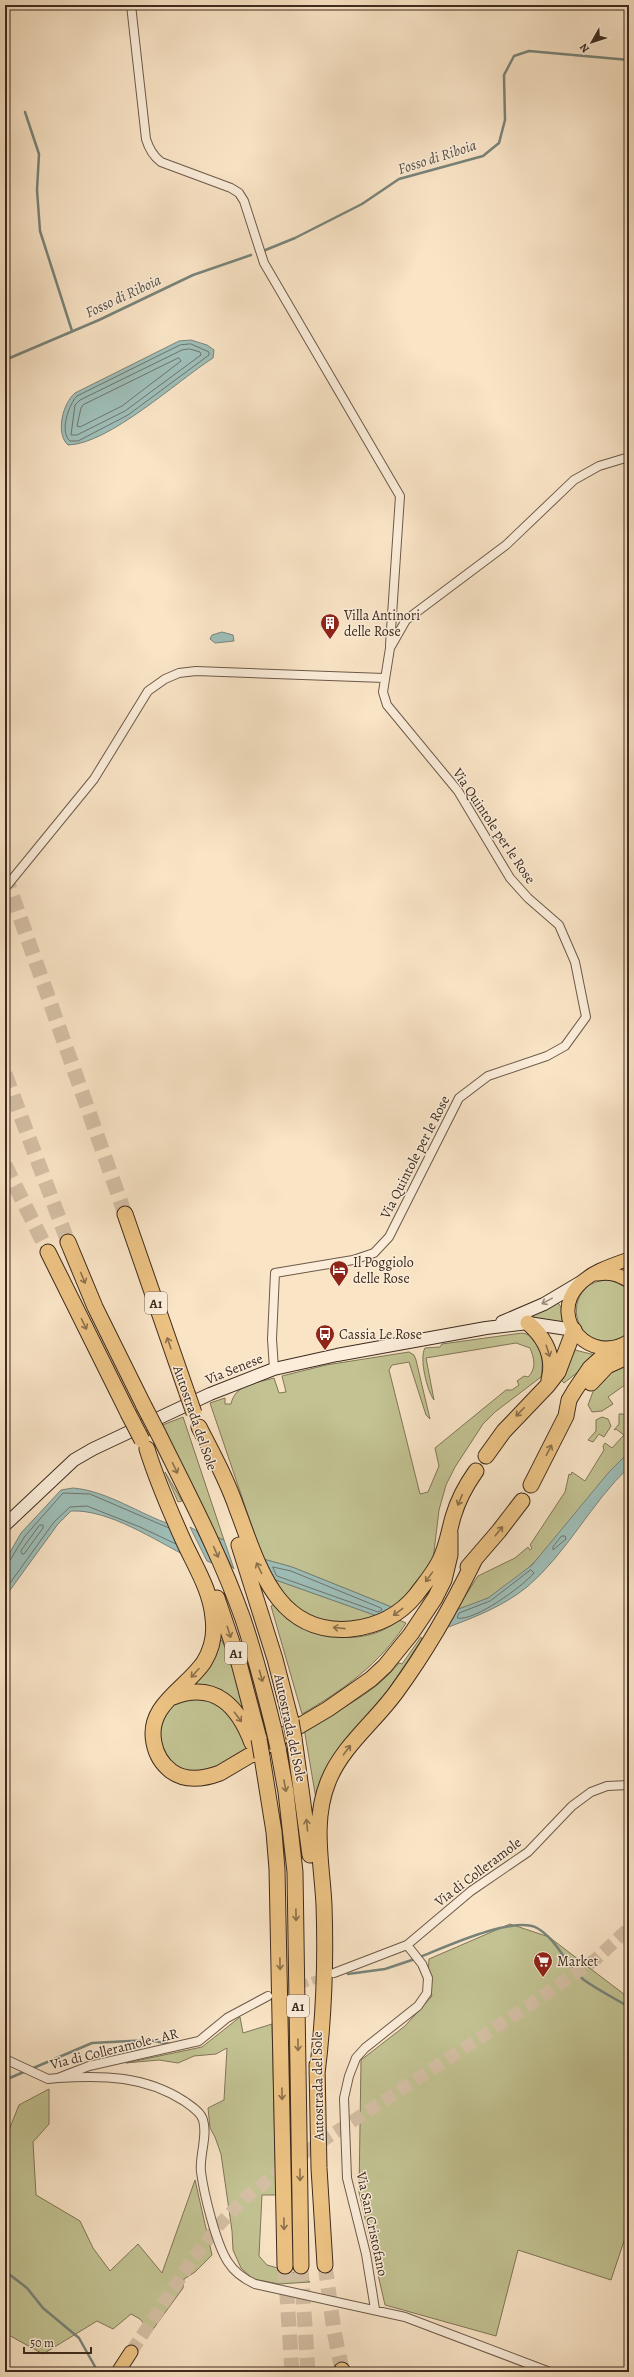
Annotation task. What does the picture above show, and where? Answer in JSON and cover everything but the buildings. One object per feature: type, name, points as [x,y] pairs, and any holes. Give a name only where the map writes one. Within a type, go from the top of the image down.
[{"type":"highway","name":"Autostrada del Sole","points":[[125,1214],[196,1420],[243,1542],[252,1583],[291,1721],[311,1867],[319,2168],[326,2265]]},
{"type":"highway","name":"Autostrada del Sole","points":[[68,1242],[95,1307],[200,1519],[230,1586],[255,1658],[274,1730],[288,1807],[295,1872],[301,2266]]},
{"type":"highway","points":[[48,1252],[144,1444],[202,1571],[214,1619],[213,1642],[199,1669],[169,1699],[156,1716],[153,1727],[153,1739],[159,1757],[167,1768],[179,1776],[206,1778],[224,1770],[354,1691],[385,1666],[411,1634],[448,1579],[474,1561]]},
{"type":"highway","points":[[528,1323],[544,1340],[549,1351],[551,1374],[548,1385]]},
{"type":"highway","points":[[486,1456],[508,1425],[548,1385],[558,1372],[574,1330]]},
{"type":"highway","points":[[566,1416],[569,1400],[582,1379],[601,1357],[611,1349]]},
{"type":"highway","points":[[531,1485],[566,1416],[577,1404],[597,1374],[607,1366],[629,1356]]},
{"type":"highway","points":[[243,1542],[271,1589],[283,1605],[299,1618],[313,1623],[344,1629],[377,1624],[402,1610],[416,1595],[438,1564],[460,1500],[476,1471]]},
{"type":"highway","points":[[317,2074],[326,1987],[324,1904],[319,1835],[322,1801],[328,1783],[339,1760],[397,1691],[454,1600],[474,1561],[522,1501]]},
{"type":"highway","points":[[448,1579],[450,1532]]},
{"type":"highway","name":"A1","points":[[202,1571],[239,1663],[274,1832],[277,1869],[285,2266]]},
{"type":"highway","points":[[169,1699],[197,1690],[219,1697],[242,1723],[255,1741]]},
{"type":"main road","points":[[629,1259],[609,1266],[581,1282],[573,1292],[569,1305],[569,1318],[574,1330],[581,1339],[594,1347],[611,1349],[629,1341]]},
{"type":"main road","points":[[595,1274],[613,1274],[629,1281]]},
{"type":"main road","name":"Via Senese","points":[[486,1328],[544,1304],[581,1282]]},
{"type":"main road","name":"Via Senese","points":[[5,1525],[63,1470],[93,1449],[210,1394],[274,1369],[337,1355],[486,1328],[528,1323],[574,1330]]},
{"type":"main road","points":[[118,2372],[131,2352]]},
{"type":"street","points":[[131,5],[146,139],[151,152],[161,162],[231,188],[239,193],[244,201],[264,263],[400,496],[390,648]]},
{"type":"street","name":"Via Quintole per le Rose","points":[[274,1369],[272,1339],[275,1273],[353,1260],[374,1253],[389,1237],[459,1098],[488,1076],[547,1056],[565,1046],[586,1017],[575,962],[559,925],[528,898],[510,878],[458,791],[387,705],[383,692],[384,678],[390,648],[406,620],[506,545],[574,480],[599,466],[629,457]]},
{"type":"street","points":[[5,888],[94,779],[148,691],[164,679],[179,673],[196,671],[384,678]]},
{"type":"street","name":"Via di Colleramole","points":[[334,1973],[407,1945],[471,1891],[528,1852],[572,1806],[591,1792],[607,1786],[629,1785]]},
{"type":"street","name":"Via San Cristofano","points":[[374,2310],[366,2254],[347,2178],[344,2098],[349,2076],[356,2058],[365,2048],[418,2006],[427,1993],[428,1978],[422,1964],[407,1945]]},
{"type":"street","name":"Via di Colleramole - AR","points":[[5,2059],[48,2079],[58,2078],[89,2066],[199,2042],[227,2018],[268,1996]]},
{"type":"street","points":[[58,2078],[108,2076],[132,2079],[170,2092],[199,2114],[204,2126],[201,2171],[215,2227],[227,2262],[241,2278],[255,2284],[405,2317],[550,2372]]},
{"type":"green space","points":[[611,1280],[629,1289],[629,1333],[622,1338],[610,1341],[595,1339],[585,1332],[579,1322],[576,1311],[578,1299],[585,1289],[596,1282]]},
{"type":"green space","points":[[558,1303],[561,1307],[563,1324],[505,1322]]},
{"type":"green space","points":[[522,1333],[529,1335],[538,1344],[542,1357],[541,1377],[495,1412],[483,1424],[455,1467],[446,1485],[439,1510],[433,1560],[412,1593],[394,1608],[292,1567],[263,1559],[210,1403],[225,1398],[225,1404],[231,1404],[233,1397],[242,1388],[261,1381],[274,1378],[279,1393],[286,1392],[282,1376],[326,1365],[409,1352],[414,1355],[416,1360],[430,1419],[426,1415],[409,1362],[392,1365],[389,1370],[420,1494],[428,1492],[439,1466],[435,1448],[506,1390],[512,1390],[519,1385],[517,1381],[524,1376],[528,1377],[534,1367],[533,1355],[530,1348],[516,1343],[426,1358],[434,1400],[431,1396],[423,1366],[423,1353],[425,1348],[440,1347],[442,1344]]},
{"type":"green space","points":[[575,1350],[595,1355],[583,1368],[564,1383],[561,1380]]},
{"type":"green space","points":[[629,1362],[629,1382],[608,1397],[613,1404],[602,1411],[592,1412],[588,1405],[594,1389],[602,1379],[604,1381],[608,1375],[618,1367]]},
{"type":"green space","points":[[619,1414],[623,1414],[629,1420],[629,1452],[612,1470],[547,1549],[529,1567],[509,1584],[488,1598],[456,1610],[478,1576],[515,1558],[528,1547],[530,1550],[532,1548],[530,1545],[565,1492],[569,1474],[571,1475],[572,1472],[585,1481],[604,1450],[603,1446],[605,1443],[612,1448],[624,1435],[616,1429],[614,1430],[619,1424]]},
{"type":"green space","points":[[183,1417],[224,1540],[216,1537],[160,1426]]},
{"type":"green space","points":[[602,1417],[608,1419],[611,1426],[604,1437],[599,1434],[593,1442],[588,1440],[596,1431],[596,1420]]},
{"type":"green space","points":[[165,1472],[182,1501],[178,1502]]},
{"type":"green space","points":[[273,1579],[380,1617],[345,1625],[312,1618],[287,1602]]},
{"type":"green space","points":[[273,1605],[286,1616],[301,1625],[317,1632],[334,1636],[351,1637],[368,1635],[384,1630],[399,1620],[406,1623],[385,1651],[360,1675],[302,1714],[271,1606]]},
{"type":"green space","points":[[421,1637],[422,1639],[316,1799],[304,1728],[330,1715],[367,1693],[399,1663],[402,1664]]},
{"type":"green space","points":[[222,1640],[233,1669],[244,1713],[194,1685],[210,1667],[220,1641]]},
{"type":"green space","points":[[197,1695],[227,1708],[250,1747],[230,1760],[213,1768],[197,1773],[191,1773],[182,1770],[161,1751],[159,1721],[172,1704]]},
{"type":"green space","points":[[510,1924],[549,1937],[629,1998],[629,2226],[611,2280],[518,2250],[496,2336],[385,2305],[359,2192],[361,2060],[405,2026],[432,1996],[428,1978],[429,1959]]},
{"type":"green space","points":[[240,2017],[243,2033],[272,2024],[276,2195],[262,2195],[259,2256],[267,2265],[295,2273],[310,2282],[279,2284],[253,2279],[241,2268],[233,2250],[232,2231],[221,2154],[210,2128],[208,2108],[224,2100],[227,2048],[216,2054],[194,2056],[178,2063],[159,2060],[126,2063],[202,2047]]},
{"type":"green space","points":[[49,2089],[49,2124],[33,2142],[36,2195],[80,2221],[93,2248],[110,2271],[138,2244],[162,2273],[195,2180],[212,2255],[195,2272],[184,2279],[183,2288],[151,2332],[140,2319],[131,2314],[113,2329],[97,2321],[43,2354],[5,2333],[5,2140],[19,2105]]},
{"type":"water","points":[[191,340],[207,345],[214,350],[213,358],[122,423],[85,442],[68,445],[64,440],[62,433],[62,418],[67,404],[75,393],[179,341]]},
{"type":"water","points":[[222,632],[233,635],[234,641],[215,643],[210,639],[212,635]]},
{"type":"water","points":[[629,1452],[629,1467],[615,1481],[567,1544],[541,1574],[527,1587],[508,1600],[476,1616],[443,1629],[456,1610],[488,1598],[532,1565],[609,1472]]},
{"type":"water","points":[[73,1488],[86,1490],[111,1498],[172,1525],[188,1557],[146,1534],[116,1520],[85,1512],[71,1511],[58,1524],[5,1597],[5,1561],[21,1533],[61,1490]]},
{"type":"water","points":[[190,1527],[197,1531],[212,1563],[207,1561]]},
{"type":"water","points":[[216,1537],[224,1540],[234,1569],[232,1567]]},
{"type":"water","points":[[263,1559],[292,1567],[394,1608],[380,1617],[273,1579]]},
{"type":"waterway","name":"Fosso di Riboia","points":[[263,251],[295,238],[362,204],[399,179],[483,156],[499,143],[505,120],[504,75],[514,56],[529,51],[629,60]]},
{"type":"waterway","points":[[25,112],[39,154],[37,190],[40,231],[72,331]]},
{"type":"waterway","name":"Fosso di Riboia","points":[[5,360],[99,320],[193,275],[251,255]]},
{"type":"waterway","points":[[420,1957],[478,1934],[496,1929],[526,1925],[537,1928],[551,1939],[572,1968],[584,1980],[600,1991],[629,2007]]},
{"type":"waterway","points":[[348,1974],[385,1969],[415,1959]]},
{"type":"waterway","points":[[31,2069],[92,2043],[149,2040],[170,2044]]},
{"type":"waterway","points":[[5,2080],[26,2071]]},
{"type":"waterway","points":[[5,2271],[27,2288],[43,2308],[79,2338],[98,2372]]},
{"type":"tunnel","points":[[5,875],[125,1214]]},
{"type":"tunnel","points":[[5,1074],[68,1242]]},
{"type":"tunnel","points":[[5,1165],[48,1252]]},
{"type":"tunnel","points":[[131,2352],[193,2259],[218,2226],[245,2198],[307,2151],[530,2005],[596,1959],[629,1928]]},
{"type":"tunnel","points":[[278,1993],[326,1976]]},
{"type":"tunnel","points":[[325,2265],[334,2331],[342,2370]]},
{"type":"tunnel","points":[[285,2266],[292,2372]]},
{"type":"tunnel","points":[[301,2266],[308,2372]]},
{"type":"place","name":"Villa Antinori delle Rose","points":[[330,640]]},
{"type":"place","name":"Il Poggiolo delle Rose","points":[[339,1287]]},
{"type":"place","name":"Cassia Le Rose","points":[[325,1351]]},
{"type":"place","name":"Market","points":[[543,1978]]}]
